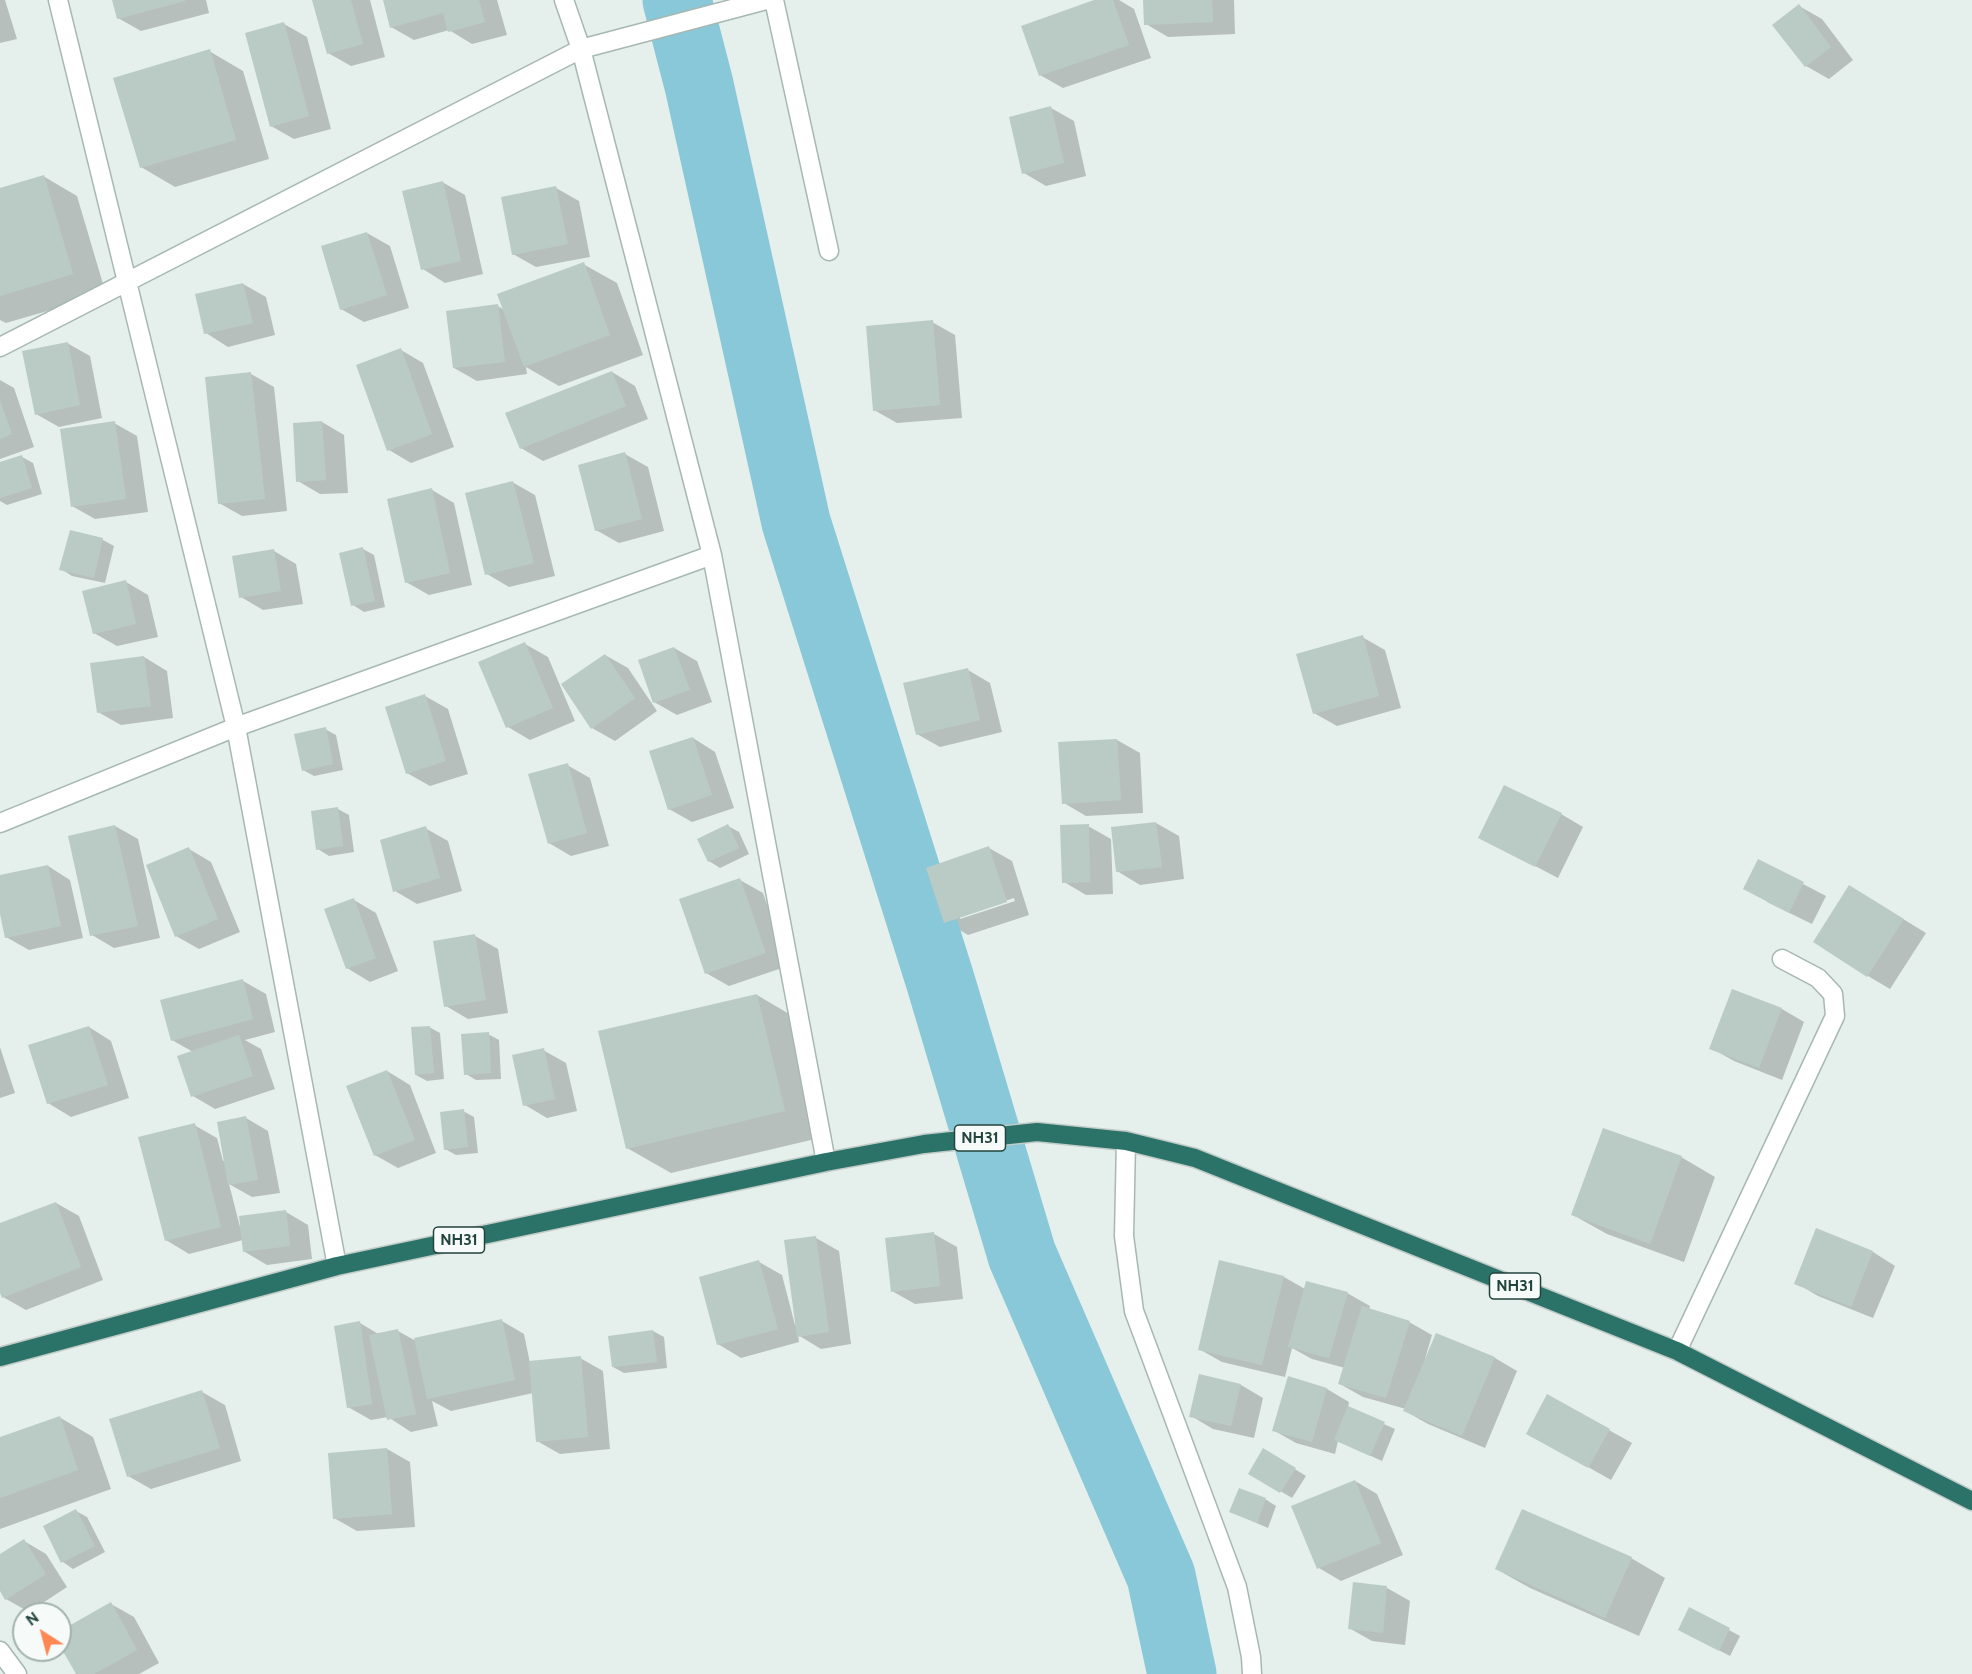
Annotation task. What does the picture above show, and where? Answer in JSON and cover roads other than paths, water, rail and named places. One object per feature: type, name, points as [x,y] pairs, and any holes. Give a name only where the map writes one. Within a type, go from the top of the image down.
[{"type":"highway","name":"NH31","points":[[0,1357],[337,1266],[826,1162],[924,1144],[1037,1132],[1125,1141],[1195,1158],[1677,1351],[1972,1501]]},
{"type":"street","points":[[58,0],[236,727],[337,1266]]},
{"type":"street","points":[[564,0],[581,49],[712,555],[826,1162]]},
{"type":"street","points":[[0,347],[581,49],[766,0]]},
{"type":"street","points":[[774,0],[829,251]]},
{"type":"street","points":[[0,823],[236,727],[712,555]]},
{"type":"street","points":[[1677,1351],[1835,1016],[1833,994],[1818,978],[1782,959]]},
{"type":"street","points":[[1125,1141],[1124,1236],[1134,1311],[1237,1587],[1252,1674]]},
{"type":"street","points":[[2,1657],[17,1674]]},
{"type":"waterway","points":[[677,0],[699,85],[796,522],[940,980],[1022,1255],[1161,1576],[1182,1674]]}]
